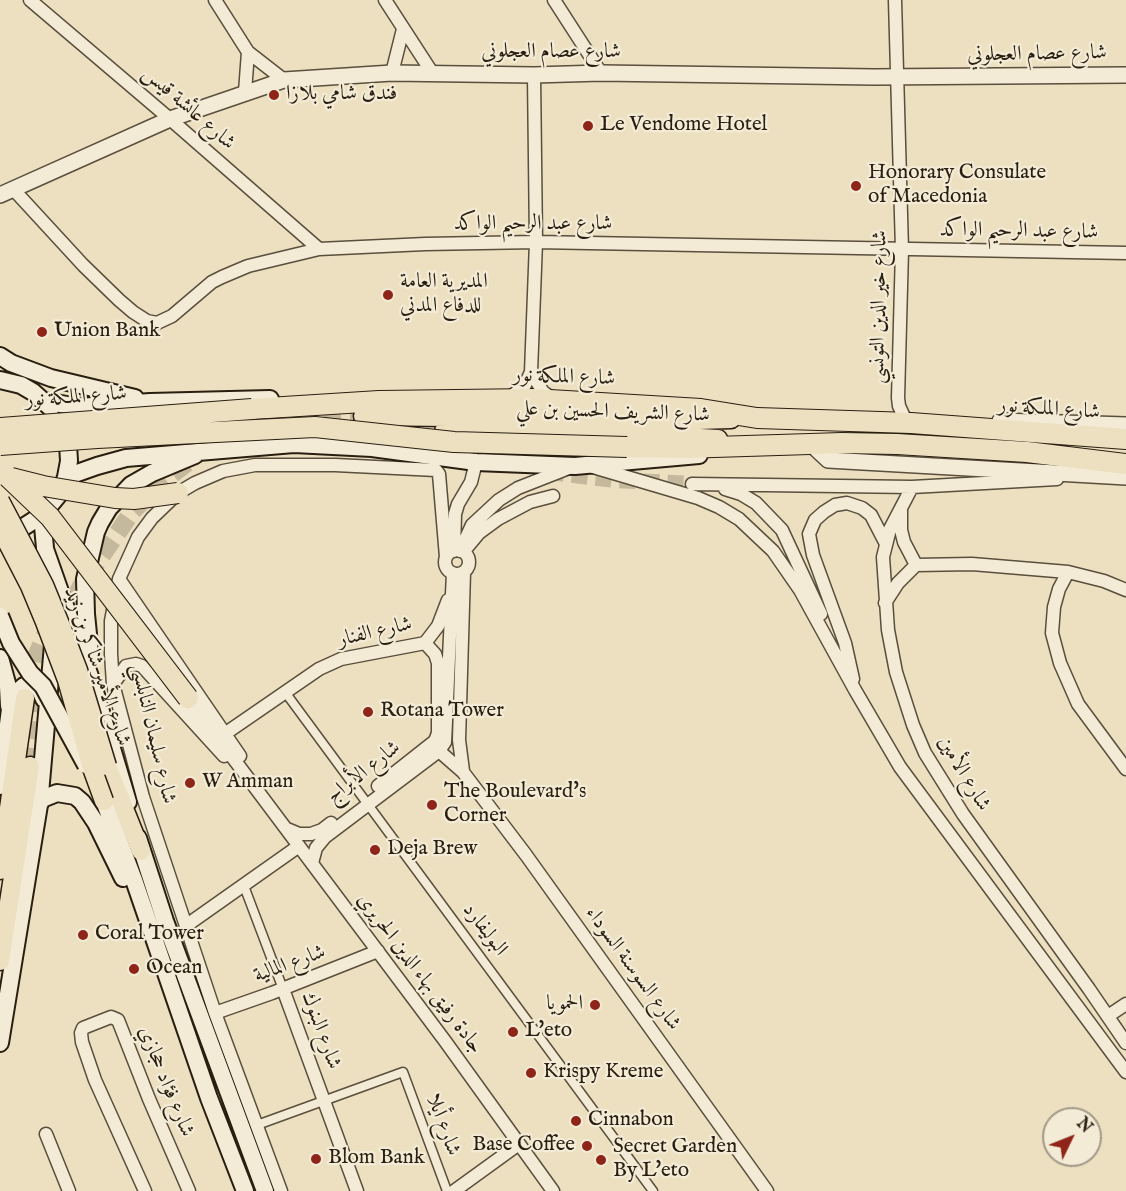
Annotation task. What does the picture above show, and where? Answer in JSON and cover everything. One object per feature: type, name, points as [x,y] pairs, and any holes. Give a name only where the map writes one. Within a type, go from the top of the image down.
[{"type":"highway","name":"شارع الملكة نور","points":[[0,428],[379,401],[555,400],[700,409],[757,418],[911,423],[1126,439]]},
{"type":"highway","name":"شارع الملكة نور","points":[[0,445],[315,428],[383,433],[454,442],[627,447],[682,448],[784,443],[897,444],[1027,452],[1122,472]]},
{"type":"highway","points":[[4,476],[53,488],[116,498],[134,499],[177,493]]},
{"type":"highway","points":[[4,476],[32,498],[65,536],[188,698]]},
{"type":"main road","points":[[0,356],[11,363],[51,378],[150,402]]},
{"type":"main road","points":[[0,380],[21,385],[44,401],[63,428],[68,444],[69,461],[66,477],[53,504],[42,515],[22,528],[0,534]]},
{"type":"main road","points":[[44,401],[78,407],[150,402],[282,399],[379,401]]},
{"type":"main road","points":[[122,405],[111,408],[104,414],[95,429],[100,444],[107,451],[126,458]]},
{"type":"main road","name":"شارع الشريف الحسين بن علي","points":[[363,416],[675,420],[757,418]]},
{"type":"main road","name":"شارع الشريف الحسين بن علي","points":[[444,431],[649,435],[784,443]]},
{"type":"main road","points":[[66,477],[126,458],[294,444],[372,448],[476,462],[582,466],[663,459],[784,443]]},
{"type":"main road","points":[[93,685],[85,579],[96,532],[109,508],[131,485],[204,450]]},
{"type":"main road","name":"شارع الأمير شاكر بن زيد","points":[[0,501],[44,585],[62,629],[78,670],[107,766],[141,851]]},
{"type":"main road","points":[[0,1043],[39,805],[47,718],[53,636],[42,515]]},
{"type":"main road","name":"شارع الأمير شاكر بن زيد","points":[[0,528],[30,586],[67,680],[92,768],[157,949]]},
{"type":"main road","points":[[45,549],[93,685],[123,780],[141,851],[165,921],[266,1191]]},
{"type":"main road","points":[[0,616],[22,662],[43,686],[56,706],[104,801]]},
{"type":"main road","points":[[0,658],[8,687],[10,714]]},
{"type":"main road","points":[[0,786],[15,694],[24,686],[36,686],[41,691],[47,718]]},
{"type":"main road","points":[[0,870],[25,698]]},
{"type":"main road","points":[[0,961],[30,766]]},
{"type":"main road","points":[[39,805],[42,799],[57,793],[75,796],[82,802],[96,823],[157,949],[209,1098],[245,1191]]},
{"type":"street","name":"شارع عائشة قيس","points":[[30,0],[170,118],[319,249]]},
{"type":"street","points":[[215,0],[248,52],[284,80]]},
{"type":"street","points":[[385,0],[433,74]]},
{"type":"street","points":[[554,0],[601,73]]},
{"type":"street","name":"شارع خير الدين التونسي","points":[[895,0],[902,250],[898,398]]},
{"type":"street","points":[[392,73],[402,29]]},
{"type":"street","points":[[245,92],[248,52]]},
{"type":"street","name":"شارع عصام العجلوني","points":[[7,193],[170,118],[284,80],[392,73],[897,77],[1126,75]]},
{"type":"street","points":[[507,400],[525,385],[531,372],[536,242],[534,75]]},
{"type":"street","name":"شارع عبد الرحيم الواكد","points":[[7,193],[119,300],[133,312],[154,322],[165,320],[212,282],[232,272],[319,249],[536,242],[1126,253]]},
{"type":"street","points":[[531,372],[543,392],[555,400]]},
{"type":"street","points":[[875,423],[887,416],[896,405],[898,398]]},
{"type":"street","points":[[898,398],[898,406],[905,419],[911,423],[985,420],[1126,425]]},
{"type":"street","points":[[456,553],[455,514],[471,482],[476,462]]},
{"type":"street","name":"شارع سليمان النابلسي","points":[[281,1191],[215,1013],[142,797],[113,684],[111,621],[119,579],[138,537],[152,518],[177,493],[212,475],[239,467],[335,465],[433,469],[439,474],[456,553]]},
{"type":"street","points":[[456,553],[472,525],[499,500],[518,488],[582,466],[708,502],[739,519],[773,551],[800,591],[900,767],[1126,1072]]},
{"type":"street","points":[[855,690],[782,530],[761,508],[741,494],[723,488],[692,484],[912,487],[1122,472]]},
{"type":"street","name":"شارع الأمين","points":[[912,487],[885,542],[883,557],[885,603],[896,672],[913,725],[925,753],[942,781],[1126,1043]]},
{"type":"street","points":[[458,572],[445,565],[478,533],[530,502],[553,496]]},
{"type":"street","points":[[855,690],[845,643],[813,555],[809,534],[815,520],[824,512],[835,505],[847,503],[862,508],[871,515],[885,542]]},
{"type":"street","points":[[902,504],[900,517],[904,542],[916,565]]},
{"type":"street","points":[[439,751],[446,742],[447,735],[451,591],[458,572],[469,563],[456,553]]},
{"type":"street","points":[[885,603],[898,583],[916,565],[972,564],[1068,572],[1104,580],[1126,590]]},
{"type":"street","name":"شارع السوسنة السوداء","points":[[458,572],[459,740],[463,772]]},
{"type":"street","points":[[1068,572],[1059,589],[1054,607],[1052,633],[1060,663],[1078,704],[1126,770]]},
{"type":"street","name":"جادة رفيق بهاء الدين الحريري","points":[[119,579],[226,733],[245,766],[251,782]]},
{"type":"street","name":"شارع الفنار","points":[[226,733],[319,669],[341,659],[425,643],[438,626],[451,591]]},
{"type":"street","name":"شارع الأبراج","points":[[312,863],[320,842],[435,741],[438,734],[438,663],[435,654],[425,643]]},
{"type":"street","name":"جادة رفيق بهاء الدين الحريري","points":[[113,684],[126,666],[136,664],[142,666],[220,752],[243,771]]},
{"type":"street","name":"البوليفارد","points":[[285,692],[653,1191]]},
{"type":"street","name":"جادة رفيق بهاء الدين الحريري","points":[[188,698],[378,951],[553,1191]]},
{"type":"street","name":"شارع السوسنة السوداء","points":[[439,751],[463,772],[663,1044],[767,1191]]},
{"type":"street","name":"شارع الأبراج","points":[[286,828],[299,834],[317,832],[439,751]]},
{"type":"street","points":[[187,925],[299,846]]},
{"type":"street","points":[[974,866],[991,853]]},
{"type":"street","name":"شارع البنوك","points":[[244,886],[357,1191]]},
{"type":"street","name":"شارع المالية","points":[[215,1013],[378,951]]},
{"type":"street","points":[[1108,1016],[1126,1004]]},
{"type":"street","name":"شارع فؤاد حجازي","points":[[145,1191],[95,1080],[82,1042],[83,1028],[111,1017],[118,1020],[189,1191]]},
{"type":"street","name":"شارع أيلا","points":[[324,1101],[403,1072],[447,1191]]},
{"type":"street","points":[[257,1125],[324,1101]]},
{"type":"street","points":[[46,1134],[69,1191]]},
{"type":"street","points":[[453,1191],[519,1144]]},
{"type":"tunnel","points":[[296,419],[363,416]]},
{"type":"tunnel","points":[[62,625],[81,586],[132,512],[158,485],[191,460]]},
{"type":"tunnel","points":[[548,472],[615,480],[692,484]]},
{"type":"tunnel","points":[[28,688],[36,657],[52,618]]},
{"type":"tunnel","points":[[30,766],[43,682]]},
{"type":"place","name":"فندق شامي بلازا","points":[[274,95]]},
{"type":"place","name":"Le Vendome Hotel","points":[[588,126]]},
{"type":"place","name":"Honorary Consulate of Macedonia","points":[[856,186]]},
{"type":"place","name":"المديرية العامة للدفاع المدني","points":[[388,295]]},
{"type":"place","name":"Union Bank","points":[[42,332]]},
{"type":"place","name":"Rotana Tower","points":[[368,712]]},
{"type":"place","name":"W Amman","points":[[190,783]]},
{"type":"place","name":"The Boulevard's Corner","points":[[432,805]]},
{"type":"place","name":"Deja Brew","points":[[375,850]]},
{"type":"place","name":"Coral Tower","points":[[83,935]]},
{"type":"place","name":"Ocean","points":[[134,969]]},
{"type":"place","name":"الحمويا","points":[[595,1005]]},
{"type":"place","name":"L'eto","points":[[513,1032]]},
{"type":"place","name":"Krispy Kreme","points":[[531,1073]]},
{"type":"place","name":"Cinnabon","points":[[576,1121]]},
{"type":"place","name":"Base Coffee","points":[[587,1146]]},
{"type":"place","name":"Blom Bank","points":[[316,1159]]},
{"type":"place","name":"Secret Garden By L'eto","points":[[601,1160]]}]
